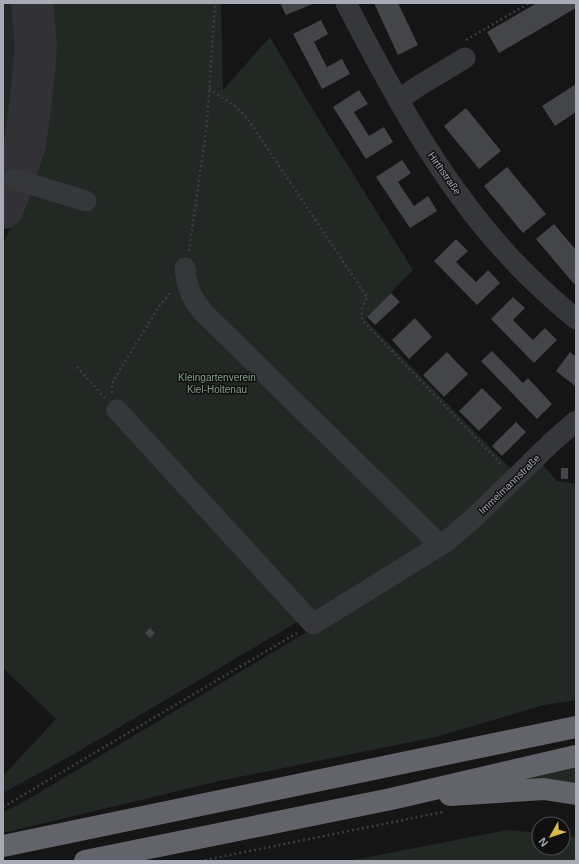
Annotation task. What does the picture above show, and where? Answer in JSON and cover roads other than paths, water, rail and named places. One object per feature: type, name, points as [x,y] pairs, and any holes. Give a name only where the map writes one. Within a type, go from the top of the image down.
[{"type":"highway","points":[[3,846],[576,727]]},
{"type":"highway","points":[[85,861],[390,798],[576,756]]},
{"type":"highway","points":[[390,798],[544,789],[576,794]]},
{"type":"street","name":"Hirthstraße","points":[[346,3],[398,100],[442,170],[472,212],[530,277],[576,320]]},
{"type":"street","points":[[398,100],[465,58]]},
{"type":"street","points":[[14,179],[86,202]]},
{"type":"street","points":[[185,268],[187,286],[204,313],[440,545]]},
{"type":"street","name":"Immelmannstraße","points":[[117,410],[313,624],[440,545],[478,514],[576,421]]},
{"type":"park label","name":"Kleingartenverein Kiel-Holtenau","points":[[217,382]]}]
